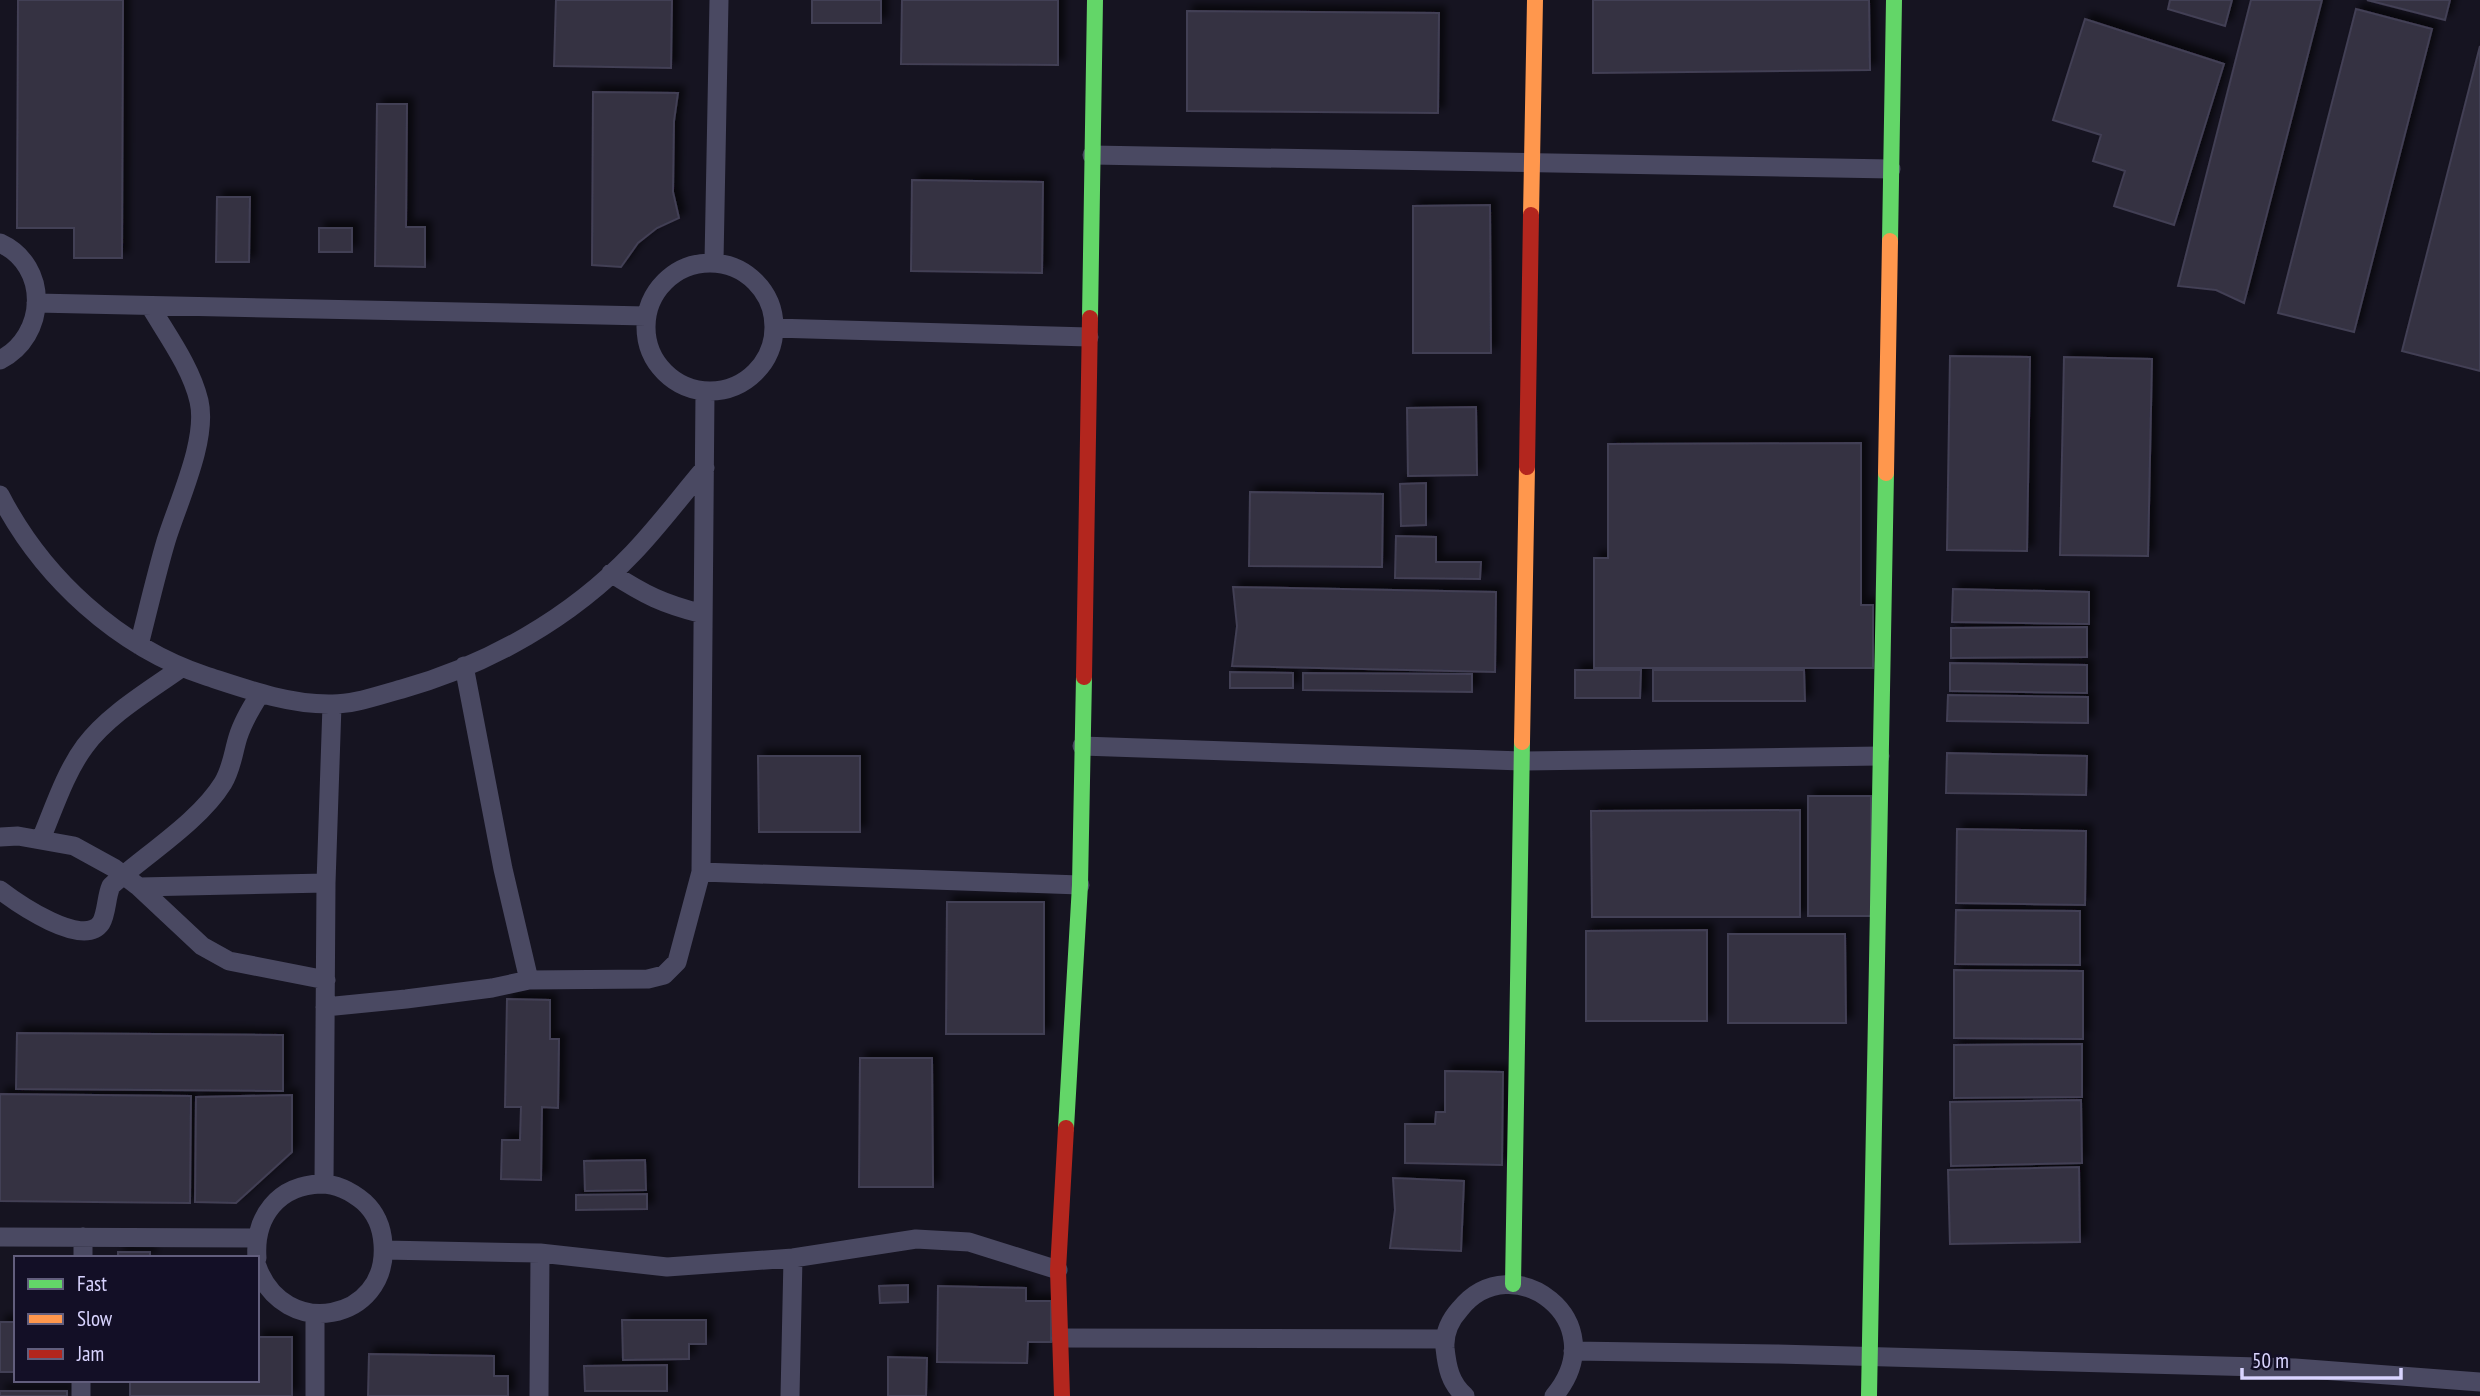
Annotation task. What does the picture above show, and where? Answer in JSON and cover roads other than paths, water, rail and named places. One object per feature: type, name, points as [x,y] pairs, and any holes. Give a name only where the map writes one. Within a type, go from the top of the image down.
[{"type":"street","points":[[714,261],[719,0]]},
{"type":"street","points":[[1062,1396],[1058,1270],[1080,885],[1095,0]]},
{"type":"street","points":[[1514,1284],[1535,0]]},
{"type":"street","points":[[1869,1396],[1894,0]]},
{"type":"street","points":[[1092,155],[1891,169]]},
{"type":"street","points":[[0,243],[24,261],[35,283],[37,311],[30,333],[12,354],[0,360]]},
{"type":"street","points":[[714,261],[741,269],[761,286],[772,308],[774,336],[767,358],[750,379],[729,390],[705,392],[679,384],[659,367],[648,345],[646,316],[653,296],[667,277],[691,264],[714,261]]},
{"type":"street","points":[[36,303],[646,316]]},
{"type":"street","points":[[139,645],[166,540],[188,477],[201,421],[195,387],[150,306]]},
{"type":"street","points":[[774,328],[1089,337]]},
{"type":"street","points":[[325,1007],[492,988],[529,980],[648,979],[664,975],[677,962],[701,872],[705,392]]},
{"type":"street","points":[[0,495],[12,517],[52,573],[118,633],[181,668],[260,694],[332,705],[366,699],[432,680],[495,653],[568,611],[632,554],[705,468]]},
{"type":"street","points":[[611,573],[667,605],[703,614]]},
{"type":"street","points":[[464,666],[503,869],[529,980]]},
{"type":"street","points":[[41,839],[68,774],[86,745],[118,714],[181,668]]},
{"type":"street","points":[[131,881],[222,785],[232,764],[245,717],[260,694]]},
{"type":"street","points":[[324,1184],[326,883],[332,705]]},
{"type":"street","points":[[1082,746],[1522,761],[1880,756]]},
{"type":"street","points":[[0,837],[18,836],[74,846],[131,881],[202,946],[229,961],[326,980]]},
{"type":"street","points":[[701,872],[1080,885]]},
{"type":"street","points":[[0,890],[56,923],[79,932],[87,932],[101,923],[111,886],[131,881],[326,883]]},
{"type":"street","points":[[0,1237],[83,1237],[256,1248],[262,1218],[277,1199],[301,1186],[324,1184],[351,1191],[371,1208],[382,1230],[384,1258],[377,1280],[359,1301],[338,1312],[315,1314],[289,1307],[268,1289],[259,1270]]},
{"type":"street","points":[[83,1237],[83,1256]]},
{"type":"street","points":[[384,1250],[540,1252],[667,1267],[793,1258],[916,1239],[969,1242],[1058,1270]]},
{"type":"street","points":[[539,1396],[540,1252]]},
{"type":"street","points":[[790,1396],[793,1258]]},
{"type":"street","points":[[1465,1396],[1458,1390],[1447,1368],[1445,1339],[1452,1318],[1467,1300],[1490,1287],[1514,1284],[1540,1292],[1560,1309],[1572,1331],[1574,1359],[1566,1381],[1554,1396]]},
{"type":"street","points":[[315,1314],[315,1396]]},
{"type":"street","points":[[1061,1338],[1445,1339]]},
{"type":"street","points":[[1573,1351],[2295,1367],[2480,1382]]}]
